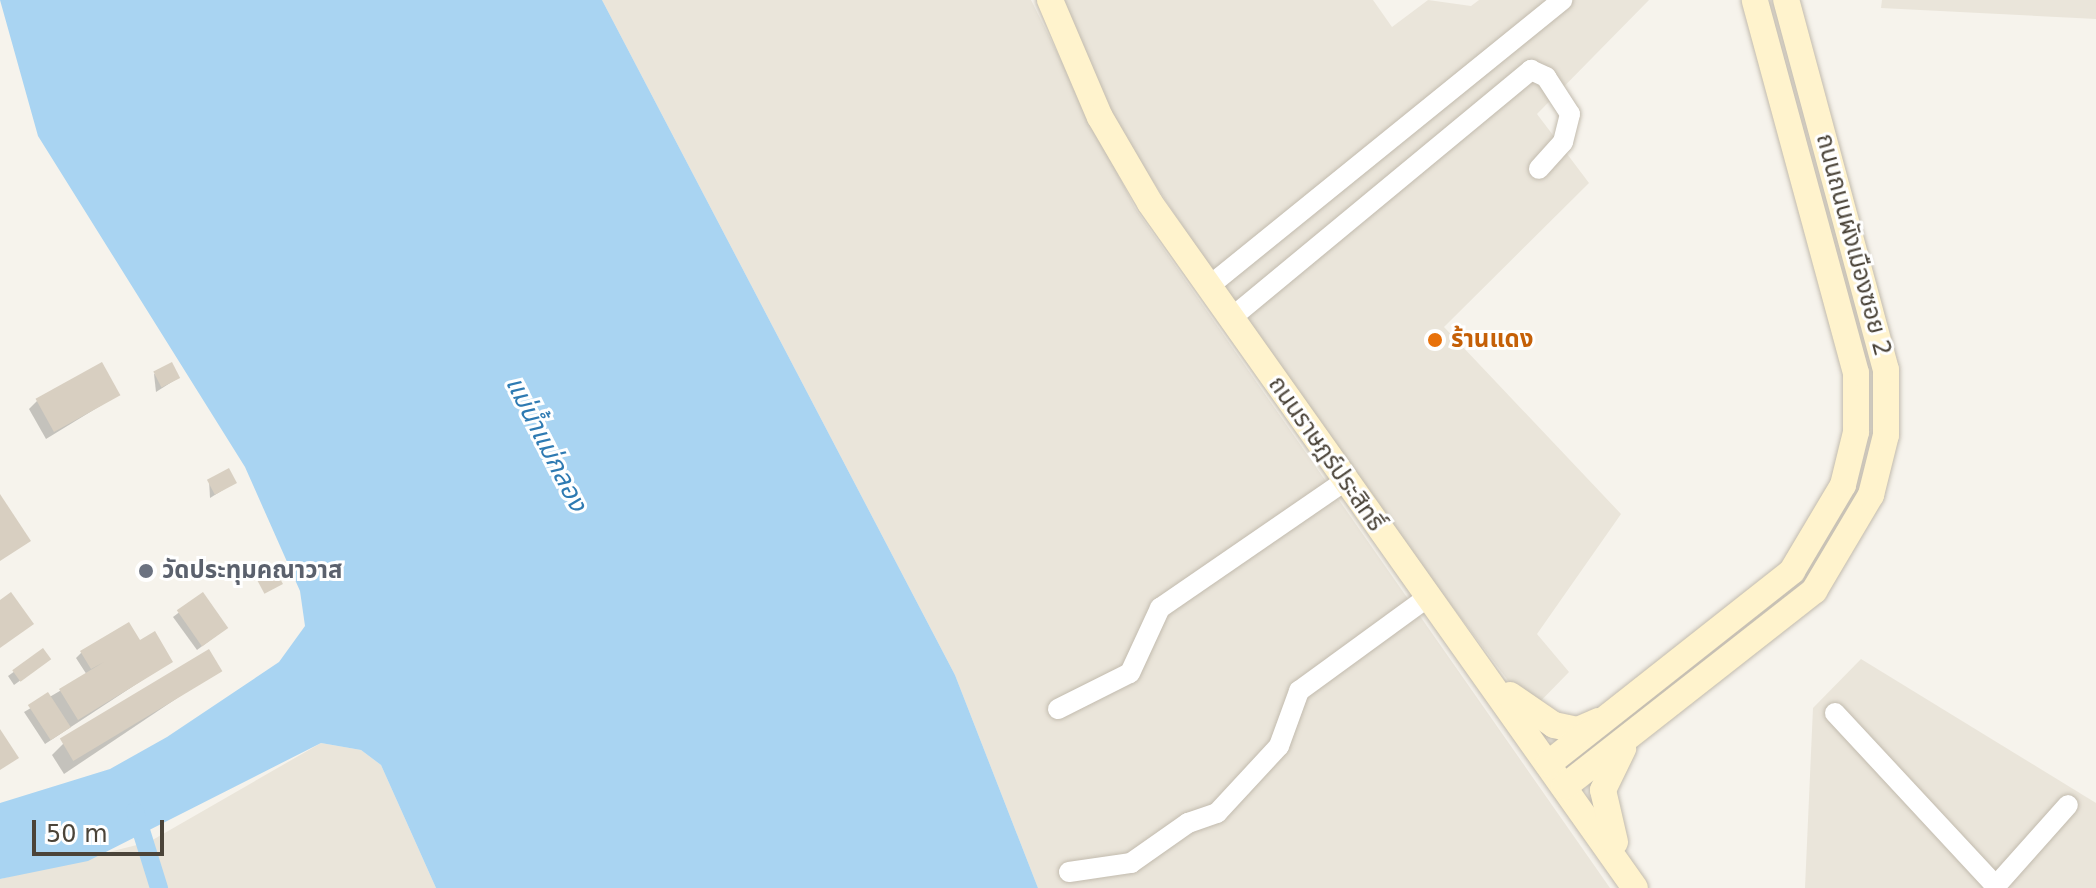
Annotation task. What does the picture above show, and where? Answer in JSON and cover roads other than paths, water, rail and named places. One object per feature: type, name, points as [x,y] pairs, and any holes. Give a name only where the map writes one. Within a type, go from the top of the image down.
[{"type":"street","name":"ถนนราษฎร์ประสิทธิ์","points":[[1050,0],[1100,117],[1208,287],[1637,888]]},
{"type":"street","points":[[1208,287],[1562,0]]},
{"type":"street","name":"ถนนถนนผังเมืองซอย 2","points":[[1548,764],[1792,571],[1843,485],[1856,432],[1856,373],[1843,309],[1755,0]]},
{"type":"street","name":"ถนนถนนผังเมืองซอย 2","points":[[1564,787],[1642,729],[1814,591],[1871,495],[1886,435],[1886,370],[1872,301],[1786,0]]},
{"type":"street","points":[[1230,319],[1531,70],[1546,77],[1570,114],[1563,142],[1539,169]]},
{"type":"street","points":[[1058,709],[1130,673],[1160,608],[1345,481]]},
{"type":"street","points":[[1069,872],[1131,863],[1188,823],[1217,813],[1279,746],[1299,691],[1428,597]]},
{"type":"street","points":[[1462,642],[1530,714],[1554,725],[1578,730],[1626,705]]},
{"type":"street","points":[[1835,713],[1995,887],[2068,805]]},
{"type":"street","points":[[1637,888],[1603,816],[1603,790],[1615,758],[1642,729]]},
{"type":"water","name":"แม่น้ำแม่กลอง","points":[[0,0],[602,0],[955,675],[1038,888],[436,888],[381,765],[361,750],[321,743],[88,861],[0,879],[0,803],[110,769],[167,737],[279,662],[305,626],[300,591],[245,467],[38,136]]},
{"type":"waterway","points":[[135,811],[159,888]]},
{"type":"place","name":"ร้านแดง","points":[[1435,340]]},
{"type":"place","name":"วัดประทุมคณาวาส","points":[[146,571]]}]
